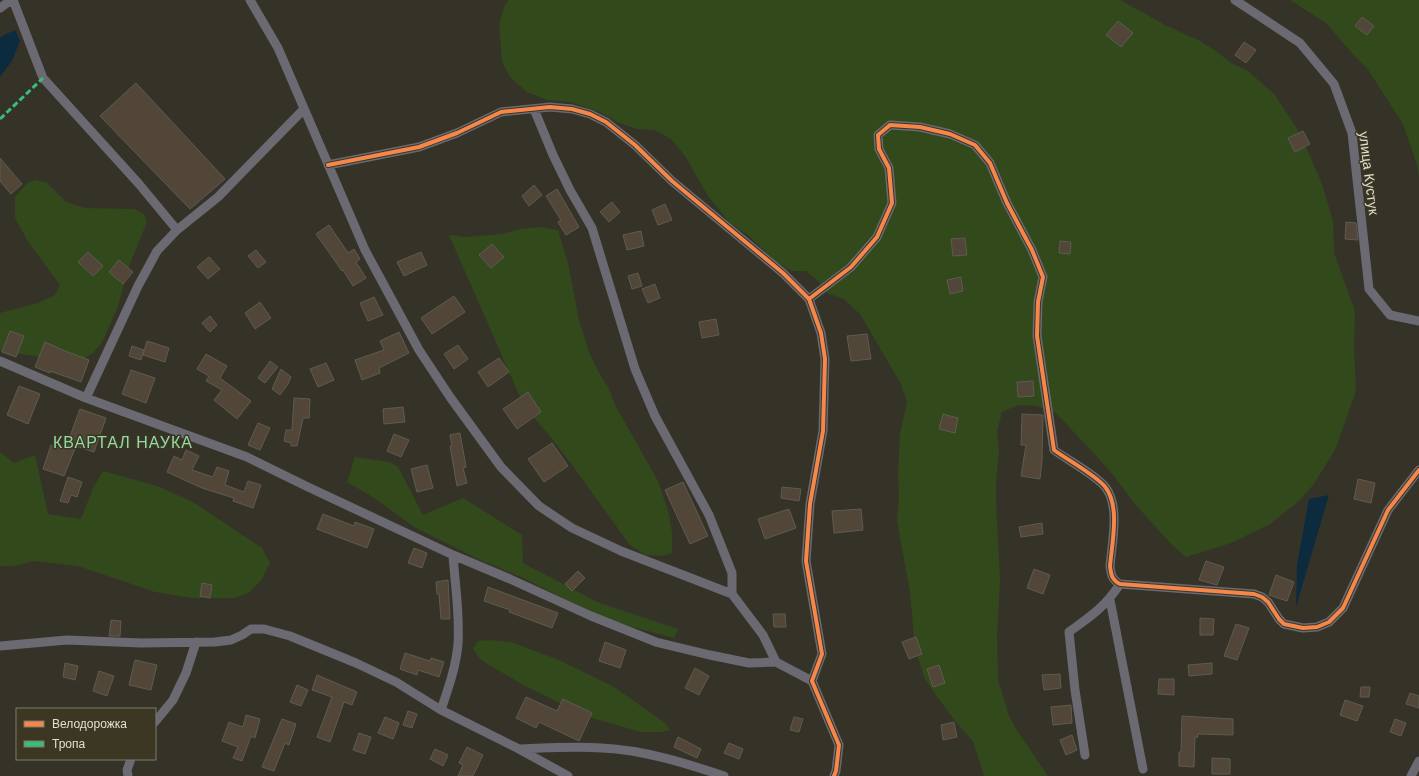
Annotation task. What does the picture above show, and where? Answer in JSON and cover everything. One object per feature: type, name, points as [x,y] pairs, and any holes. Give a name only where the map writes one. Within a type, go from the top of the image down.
[{"type":"street","points":[[0,8],[12,0],[43,78],[139,184],[177,230]]},
{"type":"street","points":[[250,0],[278,48],[364,250],[419,350],[450,397],[501,467],[539,506],[572,528],[621,551],[732,594],[762,635],[776,662]]},
{"type":"street","name":"улица Кустук","points":[[1235,0],[1300,43],[1334,84],[1352,133],[1369,289],[1390,315],[1419,321]]},
{"type":"street","points":[[328,166],[419,147],[457,133],[501,112],[550,107],[572,109],[590,114],[606,122],[635,145],[672,181],[784,272],[809,299],[821,333],[825,359],[823,431],[810,504],[806,561],[822,654],[812,681]]},
{"type":"street","points":[[86,398],[138,286],[157,251],[177,230],[218,197],[304,109]]},
{"type":"street","points":[[534,109],[553,155],[570,190],[592,228],[635,369],[655,416],[709,515],[732,573],[732,594]]},
{"type":"street","points":[[809,299],[852,267],[877,237],[892,203],[889,168],[880,149],[878,135],[890,124],[920,127],[950,134],[975,145],[990,163],[1007,203],[1032,250],[1043,277],[1038,302],[1037,336],[1054,450],[1106,487],[1112,500],[1114,512],[1110,574],[1114,581],[1120,584],[1254,594],[1262,597],[1268,602],[1284,624],[1303,628],[1317,627],[1329,622],[1343,608],[1388,510],[1419,470]]},
{"type":"street","points":[[0,361],[86,398],[247,457],[453,555],[591,616],[656,642],[710,656],[749,663],[776,662],[812,681],[839,745],[834,776]]},
{"type":"street","points":[[441,710],[452,677],[458,646],[458,614],[453,555]]},
{"type":"street","points":[[1085,755],[1075,690],[1069,632],[1098,612],[1110,600],[1120,584]]},
{"type":"street","points":[[1110,600],[1143,769]]},
{"type":"street","points":[[0,646],[68,640],[141,643],[231,640],[251,629],[264,629],[290,636],[356,663],[396,682],[441,710],[519,749],[568,776]]},
{"type":"street","points":[[156,721],[173,700],[186,673],[196,642]]},
{"type":"street","points":[[519,749],[571,747],[603,748],[642,753],[687,764],[724,776]]},
{"type":"street","points":[[128,776],[127,770],[131,760]]},
{"type":"street","points":[[1411,776],[1419,761]]},
{"type":"green space","points":[[509,0],[1120,0],[1167,26],[1200,41],[1231,63],[1248,71],[1275,95],[1301,135],[1322,184],[1333,221],[1334,253],[1355,311],[1354,348],[1356,391],[1335,450],[1313,485],[1300,500],[1270,524],[1231,543],[1186,557],[1173,546],[1134,503],[1111,472],[1056,413],[1037,406],[1018,405],[1002,412],[997,432],[999,450],[996,483],[1000,579],[997,637],[998,680],[1009,716],[1016,729],[1048,776],[984,776],[973,741],[959,726],[924,677],[914,636],[910,592],[897,521],[900,434],[907,402],[901,384],[860,314],[844,299],[827,293],[818,281],[806,271],[792,271],[776,262],[749,236],[729,222],[708,196],[685,156],[671,139],[655,130],[637,129],[617,122],[600,112],[570,102],[547,100],[527,92],[510,77],[502,61],[499,24],[505,5]]},
{"type":"green space","points":[[1290,0],[1419,0],[1419,176],[1417,165],[1403,124],[1367,68],[1326,23]]},
{"type":"green space","points":[[35,180],[46,182],[66,202],[85,208],[134,209],[144,214],[147,222],[129,266],[118,306],[102,342],[94,352],[82,360],[55,359],[0,351],[0,313],[38,303],[55,295],[60,285],[27,240],[15,218],[15,197],[27,183]]},
{"type":"green space","points":[[540,227],[558,230],[568,263],[579,320],[590,355],[609,389],[615,405],[658,481],[669,514],[672,533],[672,553],[663,556],[645,555],[629,544],[573,466],[524,406],[449,235],[466,237],[503,234],[521,229]]},
{"type":"green space","points":[[0,452],[14,463],[35,455],[48,514],[81,519],[93,488],[103,471],[157,486],[193,502],[262,548],[270,563],[262,579],[250,592],[235,598],[192,598],[155,592],[78,566],[34,561],[14,566],[0,566]]},
{"type":"green space","points":[[355,457],[389,462],[398,467],[423,515],[463,498],[522,535],[523,563],[597,602],[678,629],[674,638],[629,626],[587,610],[521,577],[478,559],[414,527],[376,499],[347,482]]},
{"type":"green space","points":[[489,640],[511,642],[559,660],[614,687],[665,723],[670,730],[661,732],[641,732],[582,715],[527,687],[480,659],[473,649],[478,641]]},
{"type":"water","points":[[15,30],[20,41],[12,61],[0,77],[0,38]]},
{"type":"water","points":[[1329,495],[1296,607],[1297,565],[1309,499]]},
{"type":"building","points":[[1362,17],[1374,26],[1367,35],[1355,26]]},
{"type":"building","points":[[1118,21],[1133,33],[1121,47],[1106,35]]},
{"type":"building","points":[[1244,42],[1256,50],[1246,63],[1235,55]]},
{"type":"building","points":[[136,83],[225,179],[190,209],[100,116]]},
{"type":"building","points":[[1303,131],[1310,144],[1295,152],[1288,138]]},
{"type":"building","points":[[0,158],[22,184],[11,194],[0,181]]},
{"type":"building","points":[[534,185],[542,195],[529,206],[522,196]]},
{"type":"building","points":[[557,189],[579,227],[566,235],[558,222],[561,220],[546,196]]},
{"type":"building","points":[[612,202],[620,212],[609,222],[600,212]]},
{"type":"building","points":[[665,204],[672,220],[658,225],[652,210]]},
{"type":"building","points":[[1346,222],[1356,223],[1358,240],[1345,239]]},
{"type":"building","points":[[329,225],[348,253],[354,249],[360,259],[356,262],[366,278],[353,286],[316,234]]},
{"type":"building","points":[[641,231],[644,246],[627,250],[623,235]]},
{"type":"building","points":[[965,238],[967,255],[953,256],[951,239]]},
{"type":"building","points":[[1060,241],[1071,242],[1070,254],[1059,253]]},
{"type":"building","points":[[492,244],[504,257],[491,268],[479,255]]},
{"type":"building","points":[[256,250],[266,262],[258,268],[248,256]]},
{"type":"building","points":[[88,252],[103,266],[93,276],[78,262]]},
{"type":"building","points":[[421,252],[427,265],[404,276],[397,262]]},
{"type":"building","points":[[209,257],[220,269],[208,279],[197,267]]},
{"type":"building","points":[[119,260],[133,272],[123,284],[109,272]]},
{"type":"building","points":[[638,273],[642,286],[632,289],[628,276]]},
{"type":"building","points":[[961,277],[963,291],[950,294],[947,280]]},
{"type":"building","points":[[655,284],[660,298],[648,303],[642,289]]},
{"type":"building","points":[[454,296],[465,312],[432,334],[421,318]]},
{"type":"building","points":[[374,297],[383,315],[368,321],[360,303]]},
{"type":"building","points":[[260,302],[271,318],[255,329],[245,313]]},
{"type":"building","points":[[210,316],[217,325],[210,332],[202,323]]},
{"type":"building","points":[[716,319],[719,335],[702,338],[699,322]]},
{"type":"building","points":[[10,331],[24,336],[16,357],[2,352]]},
{"type":"building","points":[[399,332],[409,353],[379,368],[380,373],[362,380],[355,360],[384,350],[380,341]]},
{"type":"building","points":[[867,334],[871,359],[851,361],[847,336]]},
{"type":"building","points":[[147,341],[169,348],[165,362],[143,355]]},
{"type":"building","points":[[45,342],[89,360],[81,382],[35,367]]},
{"type":"building","points":[[458,345],[468,359],[454,369],[444,354]]},
{"type":"building","points":[[132,346],[144,350],[141,360],[129,356]]},
{"type":"building","points":[[206,354],[227,366],[220,378],[251,401],[237,419],[214,400],[222,390],[206,381],[209,376],[197,369]]},
{"type":"building","points":[[499,358],[509,372],[488,387],[478,372]]},
{"type":"building","points":[[270,361],[278,367],[265,383],[258,378]]},
{"type":"building","points":[[326,363],[334,380],[318,387],[310,369]]},
{"type":"building","points":[[281,369],[291,377],[280,395],[272,389]]},
{"type":"building","points":[[131,370],[155,378],[146,403],[122,394]]},
{"type":"building","points":[[1033,381],[1034,396],[1018,397],[1017,382]]},
{"type":"building","points":[[19,386],[40,394],[28,424],[7,415]]},
{"type":"building","points":[[528,392],[541,412],[517,429],[503,409]]},
{"type":"building","points":[[294,398],[310,399],[309,418],[303,418],[297,446],[291,446],[291,443],[284,441],[286,430],[292,430]]},
{"type":"building","points":[[403,407],[405,422],[384,424],[383,409]]},
{"type":"building","points":[[80,409],[106,418],[94,452],[76,446],[64,476],[43,469],[51,445],[65,450]]},
{"type":"building","points":[[943,414],[958,418],[955,433],[939,429]]},
{"type":"building","points":[[1022,414],[1043,415],[1040,479],[1021,476],[1026,445],[1021,445]]},
{"type":"building","points":[[258,423],[270,428],[260,450],[248,445]]},
{"type":"building","points":[[460,433],[466,467],[463,468],[467,483],[457,486],[450,446],[452,446],[450,435]]},
{"type":"building","points":[[394,434],[409,440],[401,457],[387,451]]},
{"type":"building","points":[[552,443],[568,466],[544,482],[528,459]]},
{"type":"building","points":[[186,450],[199,456],[192,470],[213,477],[217,467],[229,471],[225,485],[244,492],[248,481],[261,485],[253,508],[233,501],[234,498],[202,488],[167,472],[174,456],[182,460]]},
{"type":"building","points":[[427,465],[433,488],[417,492],[411,469]]},
{"type":"building","points":[[68,477],[82,482],[77,497],[71,495],[68,503],[60,501]]},
{"type":"building","points":[[1358,479],[1375,483],[1371,503],[1354,499]]},
{"type":"building","points":[[683,482],[708,536],[690,544],[665,490]]},
{"type":"building","points":[[782,487],[801,489],[799,501],[781,498]]},
{"type":"building","points":[[789,509],[796,528],[765,539],[758,519]]},
{"type":"building","points":[[861,509],[863,530],[834,533],[832,511]]},
{"type":"building","points":[[323,514],[354,526],[355,522],[374,529],[367,548],[317,529]]},
{"type":"building","points":[[1042,523],[1043,534],[1021,537],[1019,527]]},
{"type":"building","points":[[414,548],[427,553],[422,568],[408,563]]},
{"type":"building","points":[[1206,561],[1224,567],[1217,585],[1199,580]]},
{"type":"building","points":[[1034,569],[1050,575],[1043,594],[1027,588]]},
{"type":"building","points":[[578,571],[585,578],[572,591],[565,584]]},
{"type":"building","points":[[1276,575],[1294,582],[1287,601],[1269,595]]},
{"type":"building","points":[[448,580],[450,619],[441,619],[439,594],[437,594],[436,582]]},
{"type":"building","points":[[202,583],[212,585],[210,598],[200,596]]},
{"type":"building","points":[[488,587],[558,613],[552,628],[509,612],[510,610],[484,601]]},
{"type":"building","points":[[773,614],[785,614],[786,627],[774,627]]},
{"type":"building","points":[[1200,618],[1214,619],[1213,635],[1200,635]]},
{"type":"building","points":[[111,620],[121,621],[120,636],[109,636]]},
{"type":"building","points":[[1236,624],[1249,628],[1237,660],[1224,656]]},
{"type":"building","points":[[916,637],[922,654],[909,659],[902,642]]},
{"type":"building","points":[[605,642],[626,650],[620,668],[599,661]]},
{"type":"building","points":[[405,653],[430,661],[431,658],[444,662],[439,677],[418,670],[417,675],[400,669]]},
{"type":"building","points":[[135,660],[157,665],[151,690],[129,685]]},
{"type":"building","points":[[65,663],[78,666],[75,680],[63,677]]},
{"type":"building","points":[[1212,663],[1212,674],[1189,676],[1188,665]]},
{"type":"building","points":[[939,665],[945,683],[933,687],[927,669]]},
{"type":"building","points":[[695,668],[709,676],[699,695],[685,688]]},
{"type":"building","points":[[99,671],[114,676],[107,696],[93,691]]},
{"type":"building","points":[[1060,674],[1061,688],[1044,690],[1042,675]]},
{"type":"building","points":[[317,675],[357,692],[352,705],[344,702],[330,742],[317,737],[332,697],[312,690]]},
{"type":"building","points":[[1159,679],[1174,679],[1174,695],[1158,694]]},
{"type":"building","points":[[297,685],[308,690],[301,706],[290,702]]},
{"type":"building","points":[[1361,687],[1370,687],[1369,697],[1360,697]]},
{"type":"building","points":[[1410,693],[1419,696],[1419,708],[1406,704]]},
{"type":"building","points":[[526,697],[557,711],[563,699],[592,713],[579,741],[539,722],[536,728],[516,718]]},
{"type":"building","points":[[1345,700],[1363,706],[1357,721],[1340,715]]},
{"type":"building","points":[[1071,705],[1072,723],[1053,725],[1051,707]]},
{"type":"building","points":[[408,711],[417,714],[412,728],[403,725]]},
{"type":"building","points":[[246,715],[260,719],[255,738],[251,736],[242,761],[233,758],[238,747],[222,741],[229,722],[243,727]]},
{"type":"building","points":[[1182,716],[1233,719],[1233,735],[1198,734],[1198,737],[1195,737],[1194,767],[1179,766]]},
{"type":"building","points":[[385,717],[399,723],[393,739],[378,733]]},
{"type":"building","points":[[794,717],[803,719],[799,732],[790,730]]},
{"type":"building","points":[[282,719],[296,724],[289,745],[285,743],[274,771],[262,767]]},
{"type":"building","points":[[1395,719],[1406,723],[1401,736],[1390,732]]},
{"type":"building","points":[[954,722],[957,737],[943,740],[941,725]]},
{"type":"building","points":[[359,733],[371,737],[365,754],[353,750]]},
{"type":"building","points":[[1072,735],[1077,750],[1066,755],[1060,740]]},
{"type":"building","points":[[678,737],[701,749],[697,758],[674,747]]},
{"type":"building","points":[[729,743],[743,749],[739,759],[724,753]]},
{"type":"building","points":[[467,747],[483,755],[473,776],[458,776],[463,765],[459,763]]},
{"type":"building","points":[[435,749],[448,755],[443,766],[430,759]]},
{"type":"building","points":[[1212,758],[1230,759],[1230,774],[1212,774]]},
{"type":"marked path","points":[[0,119],[43,78]]},
{"type":"cycle path","points":[[328,165],[419,147],[457,133],[501,112],[550,107],[572,109],[590,114],[606,122],[635,145],[672,181],[783,273],[809,299],[821,333],[825,359],[823,431],[810,504],[806,561],[822,654],[812,681],[839,745],[834,776]]},
{"type":"cycle path","points":[[809,299],[851,267],[877,237],[892,203],[889,168],[879,149],[878,135],[890,125],[920,127],[950,134],[975,145],[990,163],[1007,203],[1032,250],[1043,277],[1038,302],[1037,336],[1054,450],[1097,479],[1106,488],[1110,496],[1114,515],[1110,566],[1112,577],[1115,581],[1120,584],[1254,594],[1262,597],[1268,602],[1284,624],[1303,628],[1317,627],[1329,622],[1343,608],[1388,510],[1419,470]]},
{"type":"district","name":"КВАРТАЛ НАУКА","points":[[123,442]]}]
